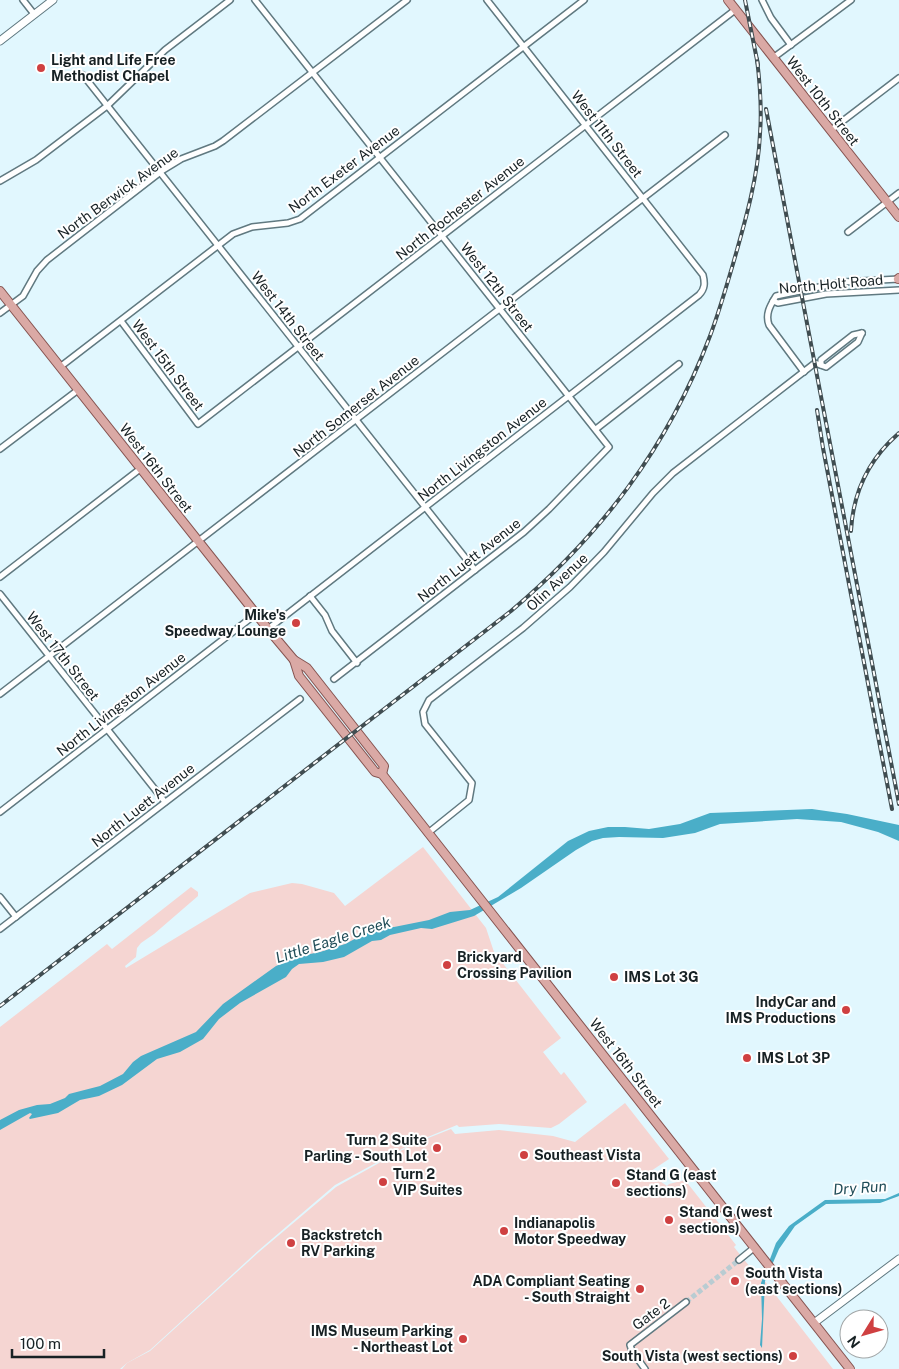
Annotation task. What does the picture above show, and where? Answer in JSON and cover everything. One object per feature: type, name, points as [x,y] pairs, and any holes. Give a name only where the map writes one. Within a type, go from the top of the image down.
[{"type":"main road","name":"West 10th Street","points":[[728,0],[899,217]]},
{"type":"main road","name":"West 16th Street","points":[[0,292],[256,614],[294,660],[307,668],[384,766],[382,774]]},
{"type":"main road","name":"West 16th Street","points":[[294,660],[299,676],[310,691],[375,772],[382,774],[477,893],[850,1369]]},
{"type":"street","points":[[23,0],[34,14]]},
{"type":"street","points":[[0,41],[53,0]]},
{"type":"street","points":[[0,181],[36,160],[107,106],[165,50],[230,0]]},
{"type":"street","name":"West 12th Street","points":[[256,0],[609,446]]},
{"type":"street","name":"North Berwick Avenue","points":[[0,313],[26,292],[37,271],[45,262],[160,172],[186,156],[220,143],[407,0]]},
{"type":"street","name":"West 11th Street","points":[[487,0],[644,198],[703,275],[705,283]]},
{"type":"street","name":"North Exeter Avenue","points":[[60,367],[233,234],[249,227],[296,221],[584,0]]},
{"type":"street","points":[[762,0],[771,18],[791,44]]},
{"type":"street","points":[[773,58],[851,0]]},
{"type":"street","name":"North Rochester Avenue","points":[[198,424],[735,10]]},
{"type":"street","name":"West 14th Street","points":[[83,75],[475,570]]},
{"type":"street","points":[[830,130],[899,78]]},
{"type":"street","name":"North Somerset Avenue","points":[[0,694],[725,135]]},
{"type":"street","points":[[848,232],[899,193]]},
{"type":"street","name":"North Holt Road","points":[[899,279],[843,282],[776,296],[773,301],[778,302],[826,294],[899,290]]},
{"type":"street","name":"North Livingston Avenue","points":[[268,628],[699,295],[705,283]]},
{"type":"street","points":[[773,301],[768,314],[769,325],[804,372]]},
{"type":"street","name":"West 15th Street","points":[[120,321],[198,424]]},
{"type":"street","name":"Olin Avenue","points":[[428,833],[469,800],[472,783],[425,724],[423,712],[427,703],[528,624],[570,587],[604,552],[666,479],[815,363],[826,367],[858,342],[862,333],[853,335],[821,360],[821,365]]},
{"type":"street","points":[[596,429],[679,364]]},
{"type":"street","points":[[0,449],[78,390]]},
{"type":"street","name":"North Luett Avenue","points":[[334,679],[540,518],[609,446]]},
{"type":"street","points":[[0,577],[140,469]]},
{"type":"street","name":"West 17th Street","points":[[0,594],[165,802]]},
{"type":"street","points":[[310,596],[325,615],[332,631],[357,662]]},
{"type":"street","name":"North Livingston Avenue","points":[[0,812],[256,614]]},
{"type":"street","name":"North Luett Avenue","points":[[0,929],[300,699]]},
{"type":"street","points":[[0,897],[16,917]]},
{"type":"street","points":[[739,1260],[755,1247]]},
{"type":"street","points":[[814,1323],[899,1259]]},
{"type":"street","name":"Gate 2","points":[[646,1369],[632,1351],[630,1344],[686,1302]]},
{"type":"shaded area","points":[[423,847],[486,928],[494,952],[561,1038],[543,1052],[561,1075],[564,1072],[587,1102],[551,1128],[499,1124],[459,1127],[457,1125],[413,1143],[335,1185],[259,1250],[150,1350],[120,1369],[0,1369],[0,1027],[107,944],[112,949],[191,887],[198,892],[198,896],[141,943],[137,948],[136,957],[125,966],[126,968],[250,893],[292,883],[302,884],[334,893],[345,906]]},
{"type":"shaded area","name":"Indianapolis Motor Speedway","points":[[625,1103],[669,1159],[648,1173],[667,1186],[685,1180],[736,1245],[734,1247],[750,1267],[753,1266],[833,1369],[122,1369],[127,1363],[150,1351],[259,1252],[336,1187],[413,1144],[451,1129],[455,1134],[499,1130],[553,1136],[575,1142]]},
{"type":"water","points":[[812,809],[899,825],[899,841],[878,832],[841,822],[797,819],[720,824],[695,833],[663,838],[619,837],[592,841],[521,888],[474,916],[432,929],[421,928],[390,935],[381,940],[372,941],[344,957],[323,962],[299,964],[286,977],[240,1003],[219,1019],[203,1039],[180,1052],[157,1059],[122,1085],[99,1096],[80,1100],[58,1113],[30,1119],[32,1114],[30,1113],[0,1130],[0,1120],[19,1110],[50,1104],[65,1098],[69,1094],[100,1086],[123,1074],[141,1056],[196,1032],[223,1004],[276,966],[300,956],[345,944],[378,927],[394,927],[429,920],[450,912],[470,910],[498,897],[568,841],[589,831],[608,827],[649,829],[680,824],[710,813]]},
{"type":"water","name":"Dry Run","points":[[899,1193],[899,1196],[880,1203],[826,1204],[795,1226],[779,1249],[765,1281],[762,1348],[760,1345],[762,1319],[761,1283],[776,1243],[789,1226],[825,1200],[885,1199]]},
{"type":"tunnel","points":[[686,1302],[739,1260]]},
{"type":"railway","points":[[745,0],[758,65]]},
{"type":"railway","points":[[0,1006],[511,611],[544,582],[602,520],[628,487],[674,415],[693,377],[710,336],[742,232],[757,167],[761,115],[757,59]]},
{"type":"railway","points":[[766,109],[899,804]]},
{"type":"railway","points":[[817,410],[892,809]]},
{"type":"railway","points":[[851,531],[855,503],[864,477],[879,454],[899,433]]},
{"type":"place","name":"Light and Life Free Methodist Chapel","points":[[41,68]]},
{"type":"place","name":"Mike's Speedway Lounge","points":[[296,623]]},
{"type":"place","name":"Brickyard Crossing Pavilion","points":[[447,965]]},
{"type":"place","name":"IMS Lot 3G","points":[[614,977]]},
{"type":"place","name":"IndyCar and IMS Productions","points":[[846,1010]]},
{"type":"place","name":"IMS Lot 3P","points":[[747,1058]]},
{"type":"place","name":"Turn 2 Suite Parling - South Lot","points":[[437,1148]]},
{"type":"place","name":"Southeast Vista","points":[[524,1155]]},
{"type":"place","name":"Turn 2 VIP Suites","points":[[383,1182]]},
{"type":"place","name":"Stand G (east sections)","points":[[616,1183]]},
{"type":"place","name":"Stand G (west sections)","points":[[669,1220]]},
{"type":"place","name":"Indianapolis Motor Speedway","points":[[504,1231]]},
{"type":"place","name":"Backstretch RV Parking","points":[[291,1243]]},
{"type":"place","name":"South Vista (east sections)","points":[[735,1281]]},
{"type":"place","name":"ADA Compliant Seating - South Straight","points":[[640,1289]]},
{"type":"place","name":"IMS Museum Parking - Northeast Lot","points":[[463,1339]]},
{"type":"place","name":"South Vista (west sections)","points":[[793,1356]]},
{"type":"water label","name":"Little Eagle Creek","points":[[333,940]]}]
